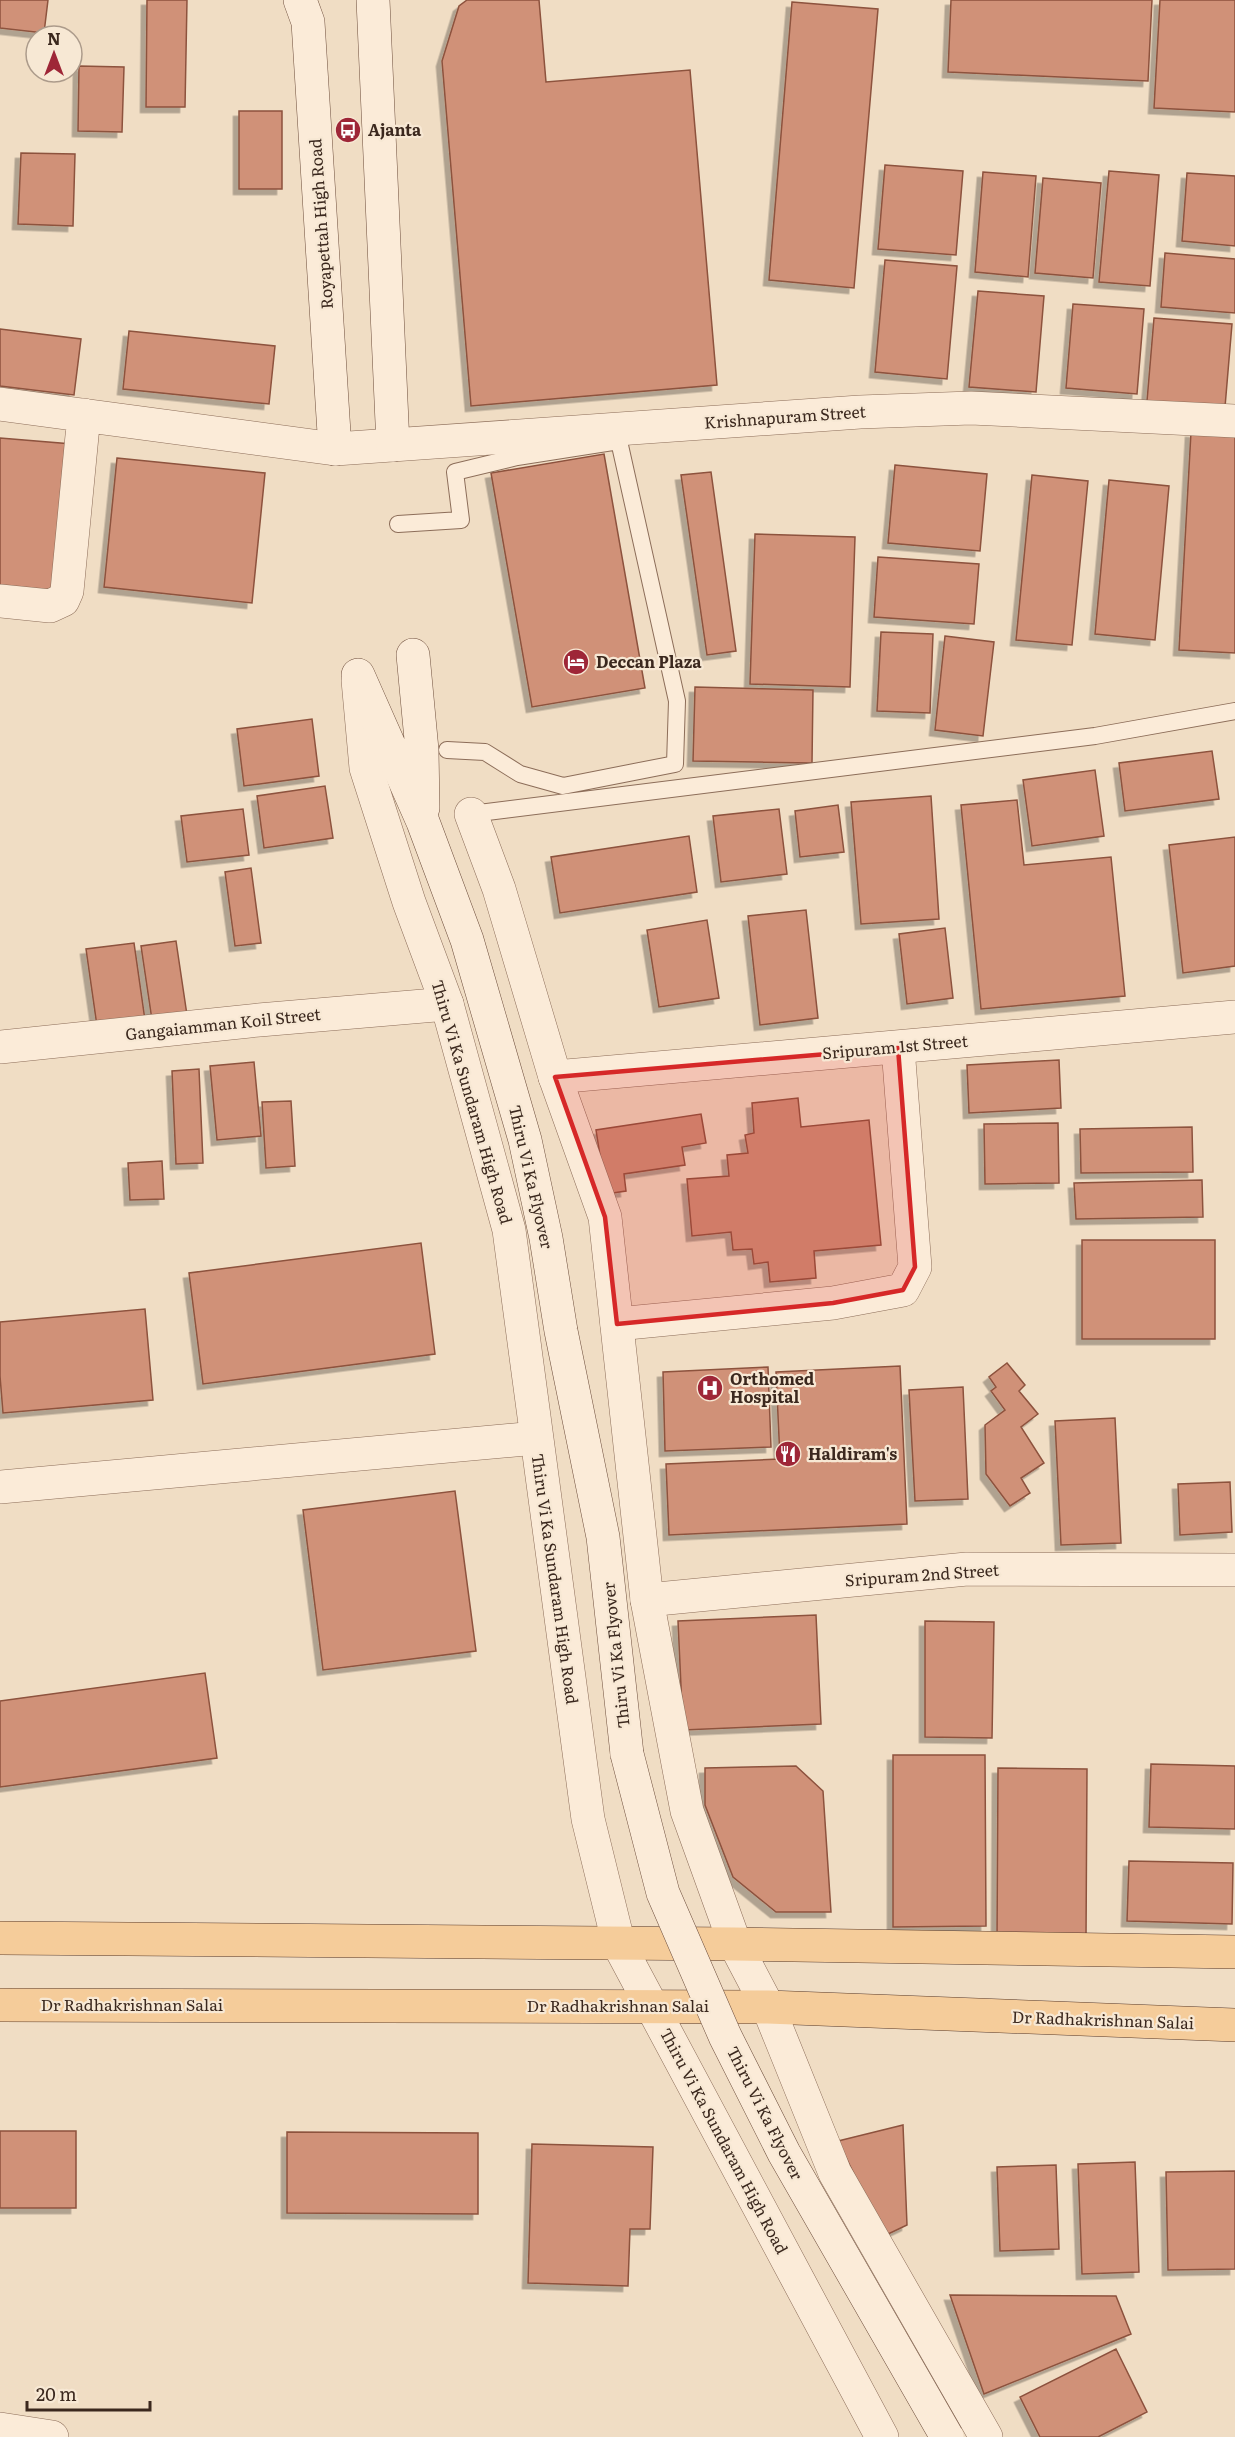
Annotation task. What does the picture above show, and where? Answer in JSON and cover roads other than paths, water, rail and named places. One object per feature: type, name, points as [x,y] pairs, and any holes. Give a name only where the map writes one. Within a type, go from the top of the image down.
[{"type":"main road","points":[[0,1938],[619,1945],[735,1944],[1235,1953]]},
{"type":"main road","name":"Dr Radhakrishnan Salai","points":[[0,2005],[768,2007],[1235,2025]]},
{"type":"street","name":"Royapettah High Road","points":[[300,0],[308,22],[335,449]]},
{"type":"street","points":[[373,0],[393,445]]},
{"type":"street","name":"Krishnapuram Street","points":[[0,404],[335,449],[393,445],[514,447],[860,412],[972,408],[1235,421]]},
{"type":"street","points":[[0,601],[50,606],[63,600],[67,591],[84,415]]},
{"type":"street","name":"Thiru Vi Ka Flyover","points":[[413,656],[422,750],[423,822]]},
{"type":"street","name":"Thiru Vi Ka Flyover","points":[[358,675],[423,822],[467,940],[525,1140],[603,1537],[627,1754],[663,1893],[725,2036],[784,2153],[947,2437]]},
{"type":"street","name":"Thiru Vi Ka Sundaram High Road","points":[[358,675],[366,768],[409,902],[447,1004],[509,1230],[588,1819],[619,1945],[882,2437]]},
{"type":"street","points":[[471,814],[499,889],[555,1077],[605,1217],[646,1600],[687,1811],[735,1944],[768,2007],[835,2173],[986,2437]]},
{"type":"street","name":"Gangaiamman Koil Street","points":[[0,1047],[259,1020],[447,1004]]},
{"type":"street","name":"Sripuram 1st Street","points":[[555,1077],[1235,1017]]},
{"type":"street","points":[[617,1324],[833,1303],[903,1290],[915,1267],[898,1048]]},
{"type":"street","points":[[0,1487],[536,1438]]},
{"type":"street","name":"Sripuram 2nd Street","points":[[646,1600],[967,1569],[1235,1570]]},
{"type":"street","points":[[0,2429],[52,2437]]},
{"type":"lane","points":[[399,525],[461,520],[455,472],[514,447],[619,441],[677,701],[675,764],[563,786],[520,774],[485,752],[447,750]]},
{"type":"lane","points":[[471,814],[1095,736],[1235,711]]},
{"type":"place","name":"Ajanta","points":[[348,130]]},
{"type":"place","name":"Deccan Plaza","points":[[576,662]]},
{"type":"place","name":"Orthomed Hospital","points":[[710,1388]]},
{"type":"place","name":"Haldiram's","points":[[788,1454]]}]
